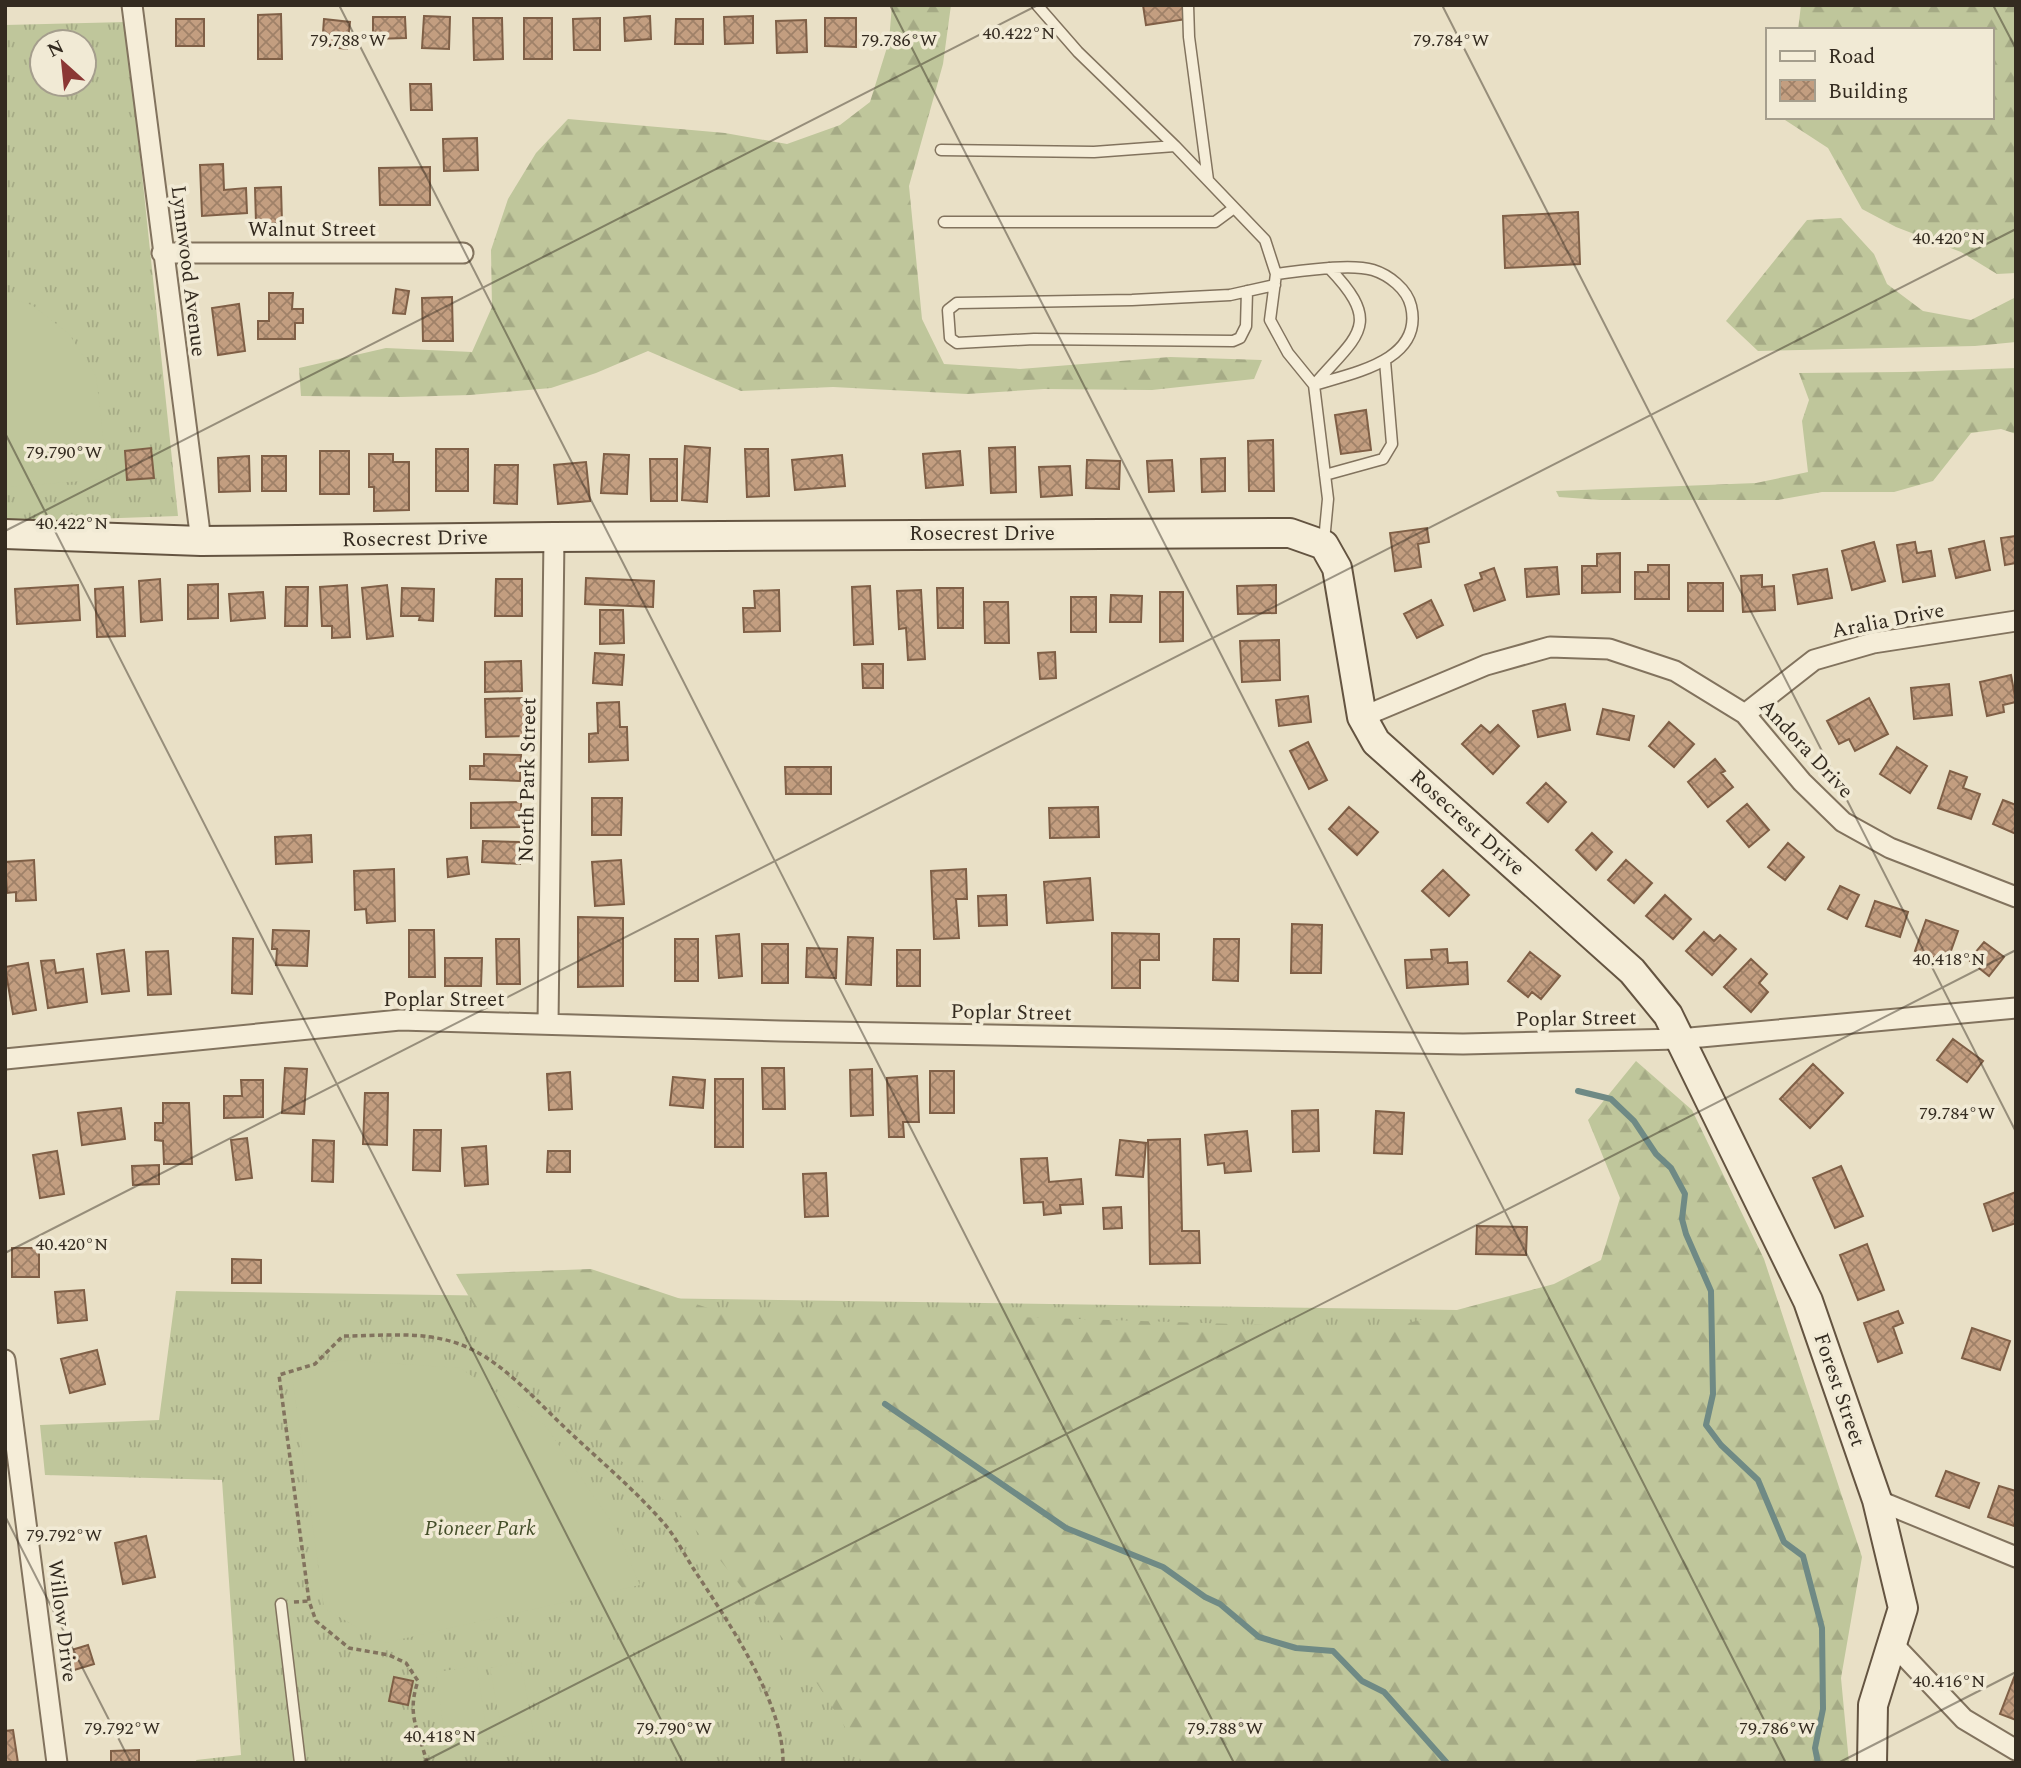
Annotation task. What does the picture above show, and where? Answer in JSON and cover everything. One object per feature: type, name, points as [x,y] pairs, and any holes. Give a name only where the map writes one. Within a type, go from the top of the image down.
[{"type":"street","name":"Lynnwood Avenue","points":[[132,5],[201,541]]},
{"type":"street","name":"Walnut Street","points":[[162,253],[463,253]]},
{"type":"street","name":"Rosecrest Drive","points":[[5,534],[201,541],[1290,533],[1324,545],[1337,568],[1363,717],[1376,742],[1632,971],[1668,1015],[1679,1039]]},
{"type":"street","name":"North Park Street","points":[[548,1024],[554,537]]},
{"type":"street","name":"Aralia Drive","points":[[1745,714],[1814,660],[1873,643],[2016,621]]},
{"type":"street","name":"Andora Drive","points":[[1363,717],[1486,665],[1550,648],[1609,649],[1675,671],[1745,714],[1802,782],[1843,822],[1890,848],[2016,897]]},
{"type":"street","name":"Poplar Street","points":[[5,1059],[400,1020],[780,1031],[1449,1044],[1679,1039],[2016,1009]]},
{"type":"street","name":"Forest Street","points":[[1679,1039],[1808,1301],[1877,1500],[1903,1608],[1873,1704],[1872,1763]]},
{"type":"street","name":"Willow Drive","points":[[5,1360],[57,1763]]},
{"type":"street","points":[[1877,1500],[2016,1557]]},
{"type":"street","points":[[1893,1644],[1964,1719],[2016,1750]]},
{"type":"lane","points":[[1037,5],[1078,51],[1175,146],[1265,240],[1276,274],[1270,320],[1288,353],[1314,385],[1328,499],[1324,545]]},
{"type":"lane","points":[[1188,5],[1189,37],[1208,180]]},
{"type":"lane","points":[[941,149],[1094,152],[1175,146]]},
{"type":"lane","points":[[944,222],[1215,222],[1234,208]]},
{"type":"lane","points":[[1276,274],[1329,268],[1373,270],[1393,281],[1408,295],[1413,326],[1403,345],[1385,361],[1314,385]]},
{"type":"lane","points":[[1314,385],[1358,334],[1360,321],[1356,300],[1329,268]]},
{"type":"lane","points":[[1247,291],[1246,326],[1240,338],[1233,341],[1034,339],[957,343],[950,338],[948,326],[948,310],[957,303],[1132,300],[1230,295],[1247,291],[1275,285]]},
{"type":"lane","points":[[1325,475],[1382,459],[1392,444],[1385,361]]},
{"type":"lane","points":[[281,1604],[300,1763]]},
{"type":"path","points":[[427,1763],[414,1727],[412,1697],[418,1681],[406,1663],[389,1655],[349,1648],[316,1621],[309,1601],[279,1376],[315,1364],[343,1336],[413,1334],[448,1340],[474,1350],[511,1377],[625,1482],[663,1522],[746,1654],[771,1704],[783,1750],[783,1763]]},
{"type":"green space","points":[[892,5],[951,5],[943,64],[909,186],[922,319],[944,364],[1020,369],[1170,357],[1262,360],[1254,379],[1152,390],[1044,389],[967,394],[833,387],[741,391],[648,351],[551,388],[470,395],[301,396],[299,368],[386,348],[472,352],[492,307],[491,250],[508,199],[536,153],[568,119],[725,133],[787,144],[840,125],[870,102],[889,41]]},
{"type":"green space","points":[[1801,5],[2016,5],[2016,273],[1997,274],[1961,252],[1896,227],[1862,209],[1828,148],[1785,120],[1993,119],[1993,28],[1798,28]]},
{"type":"green space","points":[[126,22],[178,516],[5,522],[5,25]]},
{"type":"green space","points":[[1841,218],[1874,254],[1887,284],[1923,311],[1971,320],[2016,297],[2016,342],[1975,346],[1758,351],[1726,321],[1807,220]]},
{"type":"green space","points":[[5,297],[32,305],[69,334],[96,376],[108,479],[5,487]]},
{"type":"green space","points":[[2016,368],[2016,434],[2001,429],[1971,433],[1933,481],[1894,492],[1822,492],[1778,500],[1600,500],[1559,497],[1556,491],[1756,483],[1808,472],[1802,421],[1809,400],[1799,373]]},
{"type":"green space","name":"Pioneer Park","points":[[1636,1061],[1692,1110],[1764,1259],[1862,1557],[1841,1678],[1849,1763],[859,1763],[861,1752],[809,1671],[695,1529],[497,1346],[456,1274],[591,1269],[720,1312],[923,1314],[1386,1329],[1554,1284],[1601,1260],[1620,1198],[1588,1120]]},
{"type":"green space","name":"Pioneer Park","points":[[176,1291],[1720,1314],[1796,1763],[197,1763],[196,1760],[241,1755],[222,1480],[45,1475],[40,1425],[159,1420]]},
{"type":"green space","points":[[343,1360],[460,1368],[545,1425],[617,1530],[640,1585],[384,1643],[324,1608],[291,1368]]},
{"type":"green space","points":[[521,1662],[533,1731],[503,1737],[490,1668]]},
{"type":"green space","points":[[477,1666],[488,1742],[446,1748],[436,1672]]},
{"type":"building","points":[[1143,5],[1185,5],[1187,19],[1146,25]]},
{"type":"building","points":[[281,14],[282,59],[258,59],[258,15]]},
{"type":"building","points":[[424,16],[450,17],[449,49],[422,48]]},
{"type":"building","points":[[650,16],[651,39],[625,41],[624,18]]},
{"type":"building","points":[[753,16],[753,43],[725,44],[724,17]]},
{"type":"building","points":[[373,17],[405,17],[406,38],[373,39]]},
{"type":"building","points":[[473,18],[502,18],[503,59],[474,60]]},
{"type":"building","points":[[524,18],[552,18],[552,59],[524,59]]},
{"type":"building","points":[[600,18],[600,50],[574,50],[573,19]]},
{"type":"building","points":[[825,18],[856,18],[856,47],[825,46]]},
{"type":"building","points":[[176,19],[204,19],[204,46],[176,46]]},
{"type":"building","points":[[324,19],[350,22],[347,49],[322,46]]},
{"type":"building","points":[[676,19],[703,19],[703,44],[675,44]]},
{"type":"building","points":[[806,20],[807,52],[777,53],[776,21]]},
{"type":"building","points":[[410,84],[431,84],[432,110],[411,110]]},
{"type":"building","points":[[477,138],[478,170],[444,171],[443,139]]},
{"type":"building","points":[[223,164],[224,190],[246,188],[247,213],[202,216],[200,165]]},
{"type":"building","points":[[430,167],[430,205],[380,205],[379,168]]},
{"type":"building","points":[[281,187],[282,223],[256,223],[255,188]]},
{"type":"building","points":[[1578,212],[1580,264],[1505,268],[1503,216]]},
{"type":"building","points":[[396,289],[409,291],[405,314],[393,313]]},
{"type":"building","points":[[269,293],[293,293],[292,309],[303,309],[303,323],[295,323],[295,339],[258,339],[258,321],[269,321]]},
{"type":"building","points":[[452,297],[453,341],[423,341],[422,298]]},
{"type":"building","points":[[239,304],[245,351],[218,355],[212,308]]},
{"type":"building","points":[[1366,410],[1371,450],[1341,454],[1335,415]]},
{"type":"building","points":[[1273,440],[1274,491],[1249,491],[1248,441]]},
{"type":"building","points":[[685,446],[710,448],[707,502],[682,500]]},
{"type":"building","points":[[1015,447],[1016,492],[991,493],[989,448]]},
{"type":"building","points":[[151,448],[154,478],[127,480],[125,451]]},
{"type":"building","points":[[436,449],[468,449],[468,491],[436,491]]},
{"type":"building","points":[[745,449],[768,449],[769,496],[747,497]]},
{"type":"building","points":[[320,451],[349,451],[349,494],[320,494]]},
{"type":"building","points":[[960,451],[963,485],[926,488],[923,454]]},
{"type":"building","points":[[369,454],[393,454],[393,462],[409,462],[409,510],[374,511],[374,487],[369,487]]},
{"type":"building","points":[[604,454],[629,455],[627,494],[601,493]]},
{"type":"building","points":[[842,455],[845,486],[795,490],[792,460]]},
{"type":"building","points":[[249,456],[250,491],[219,492],[218,458]]},
{"type":"building","points":[[262,456],[286,456],[286,491],[262,491]]},
{"type":"building","points":[[1225,458],[1225,491],[1202,492],[1201,459]]},
{"type":"building","points":[[650,459],[677,459],[677,501],[651,501]]},
{"type":"building","points":[[1087,460],[1120,461],[1119,489],[1086,488]]},
{"type":"building","points":[[1172,460],[1174,491],[1149,492],[1147,461]]},
{"type":"building","points":[[586,462],[590,501],[558,504],[554,465]]},
{"type":"building","points":[[495,465],[518,465],[517,504],[494,503]]},
{"type":"building","points":[[1070,466],[1072,495],[1041,497],[1039,467]]},
{"type":"building","points":[[1427,528],[1429,542],[1418,544],[1421,567],[1395,571],[1390,533]]},
{"type":"building","points":[[2016,536],[2016,563],[2005,565],[2001,538]]},
{"type":"building","points":[[1984,541],[1990,570],[1956,578],[1949,549]]},
{"type":"building","points":[[1874,542],[1885,581],[1852,590],[1842,551]]},
{"type":"building","points":[[1915,542],[1917,553],[1931,551],[1935,576],[1903,582],[1897,545]]},
{"type":"building","points":[[1620,553],[1620,592],[1582,593],[1582,566],[1597,566],[1597,554]]},
{"type":"building","points":[[1648,565],[1669,565],[1669,599],[1635,599],[1635,572],[1648,572]]},
{"type":"building","points":[[1557,567],[1559,594],[1527,597],[1525,569]]},
{"type":"building","points":[[1494,568],[1505,600],[1474,611],[1465,585],[1482,579],[1480,573]]},
{"type":"building","points":[[1827,569],[1832,598],[1798,604],[1793,575]]},
{"type":"building","points":[[1762,575],[1762,587],[1774,586],[1775,610],[1743,612],[1741,576]]},
{"type":"building","points":[[586,578],[654,581],[653,607],[585,604]]},
{"type":"building","points":[[160,579],[162,620],[141,622],[139,581]]},
{"type":"building","points":[[496,579],[522,579],[522,616],[495,616]]},
{"type":"building","points":[[1688,583],[1723,583],[1723,611],[1688,611]]},
{"type":"building","points":[[218,584],[218,618],[188,619],[188,585]]},
{"type":"building","points":[[78,585],[80,620],[17,624],[15,589]]},
{"type":"building","points":[[347,585],[350,637],[332,638],[332,626],[322,626],[320,587]]},
{"type":"building","points":[[387,585],[393,636],[367,639],[362,588]]},
{"type":"building","points":[[1276,585],[1276,613],[1238,614],[1237,586]]},
{"type":"building","points":[[870,586],[873,644],[854,645],[852,587]]},
{"type":"building","points":[[123,587],[125,636],[97,637],[95,589]]},
{"type":"building","points":[[286,587],[308,587],[307,626],[285,626]]},
{"type":"building","points":[[402,588],[434,589],[433,621],[419,620],[420,616],[401,616]]},
{"type":"building","points":[[937,588],[963,588],[963,628],[938,628]]},
{"type":"building","points":[[779,590],[780,631],[744,632],[743,608],[755,608],[754,591]]},
{"type":"building","points":[[921,590],[925,659],[908,660],[906,628],[899,629],[897,591]]},
{"type":"building","points":[[263,592],[265,618],[231,621],[229,594]]},
{"type":"building","points":[[1160,592],[1183,592],[1183,641],[1160,642]]},
{"type":"building","points":[[1111,595],[1142,596],[1141,622],[1110,622]]},
{"type":"building","points":[[1071,597],[1096,597],[1096,632],[1071,632]]},
{"type":"building","points":[[1431,600],[1443,625],[1417,638],[1404,614]]},
{"type":"building","points":[[984,602],[1008,602],[1009,643],[985,643]]},
{"type":"building","points":[[600,610],[623,610],[624,643],[600,644]]},
{"type":"building","points":[[1279,640],[1280,680],[1242,682],[1240,641]]},
{"type":"building","points":[[1055,652],[1056,678],[1040,679],[1038,653]]},
{"type":"building","points":[[595,653],[624,655],[622,685],[593,683]]},
{"type":"building","points":[[521,661],[522,691],[485,692],[485,662]]},
{"type":"building","points":[[862,664],[883,664],[883,688],[863,688]]},
{"type":"building","points":[[2011,675],[2016,702],[2003,705],[2004,712],[1987,716],[1980,682]]},
{"type":"building","points":[[1949,684],[1952,715],[1914,719],[1911,688]]},
{"type":"building","points":[[1308,696],[1311,722],[1279,726],[1276,700]]},
{"type":"building","points":[[524,698],[525,736],[486,737],[485,699]]},
{"type":"building","points":[[1869,698],[1888,734],[1855,751],[1849,739],[1839,744],[1827,721]]},
{"type":"building","points":[[619,702],[620,727],[627,727],[628,760],[589,762],[589,734],[598,733],[597,703]]},
{"type":"building","points":[[1565,704],[1570,730],[1538,737],[1533,711]]},
{"type":"building","points":[[1603,709],[1634,716],[1629,740],[1597,734]]},
{"type":"building","points":[[1669,722],[1694,744],[1674,767],[1649,746]]},
{"type":"building","points":[[1481,725],[1490,733],[1498,725],[1519,746],[1493,774],[1462,744]]},
{"type":"building","points":[[1308,742],[1327,780],[1309,789],[1290,751]]},
{"type":"building","points":[[1897,747],[1927,766],[1910,793],[1880,774]]},
{"type":"building","points":[[484,754],[521,755],[520,781],[470,779],[470,766],[484,766]]},
{"type":"building","points":[[1715,759],[1725,771],[1721,773],[1733,787],[1708,807],[1688,782]]},
{"type":"building","points":[[785,767],[831,767],[831,794],[786,794]]},
{"type":"building","points":[[1950,771],[1967,777],[1963,788],[1980,794],[1971,819],[1938,808]]},
{"type":"building","points":[[1546,783],[1566,802],[1548,822],[1527,803]]},
{"type":"building","points":[[592,798],[622,798],[621,835],[592,835]]},
{"type":"building","points":[[2003,800],[2016,805],[2016,834],[1993,824]]},
{"type":"building","points":[[521,802],[521,827],[471,828],[471,803]]},
{"type":"building","points":[[1747,804],[1769,830],[1749,847],[1727,821]]},
{"type":"building","points":[[1098,807],[1099,837],[1050,838],[1049,808]]},
{"type":"building","points":[[1349,807],[1378,832],[1357,855],[1329,829]]},
{"type":"building","points":[[1592,833],[1612,852],[1596,870],[1576,850]]},
{"type":"building","points":[[311,835],[312,862],[276,864],[275,837]]},
{"type":"building","points":[[483,841],[521,842],[520,864],[482,862]]},
{"type":"building","points":[[1788,843],[1804,857],[1785,880],[1768,867]]},
{"type":"building","points":[[467,857],[469,874],[448,877],[447,859]]},
{"type":"building","points":[[34,860],[36,900],[16,901],[16,892],[7,893],[5,862]]},
{"type":"building","points":[[621,860],[624,904],[595,906],[592,862]]},
{"type":"building","points":[[1626,860],[1652,883],[1634,903],[1608,880]]},
{"type":"building","points":[[394,869],[395,921],[367,923],[366,909],[355,910],[354,871]]},
{"type":"building","points":[[966,869],[967,899],[956,899],[959,938],[934,939],[931,871]]},
{"type":"building","points":[[1443,870],[1469,895],[1449,916],[1422,891]]},
{"type":"building","points":[[1090,878],[1093,920],[1047,923],[1044,882]]},
{"type":"building","points":[[1840,886],[1859,895],[1847,919],[1828,909]]},
{"type":"building","points":[[1006,895],[1007,925],[979,926],[978,896]]},
{"type":"building","points":[[1665,895],[1691,919],[1673,939],[1646,916]]},
{"type":"building","points":[[1875,901],[1908,912],[1900,937],[1866,926]]},
{"type":"building","points":[[578,917],[623,918],[623,986],[578,987]]},
{"type":"building","points":[[1926,920],[1958,931],[1947,962],[1915,951]]},
{"type":"building","points":[[1292,924],[1322,925],[1321,973],[1291,973]]},
{"type":"building","points":[[273,930],[309,931],[307,966],[276,965],[277,949],[272,949]]},
{"type":"building","points":[[409,930],[434,930],[435,977],[409,977]]},
{"type":"building","points":[[1704,932],[1714,941],[1720,935],[1736,949],[1712,975],[1686,951]]},
{"type":"building","points":[[1112,933],[1159,934],[1159,960],[1140,960],[1140,988],[1112,988]]},
{"type":"building","points":[[739,934],[742,976],[719,978],[716,936]]},
{"type":"building","points":[[848,937],[873,938],[871,985],[846,984]]},
{"type":"building","points":[[233,938],[253,939],[252,994],[232,993]]},
{"type":"building","points":[[496,939],[519,939],[520,984],[497,984]]},
{"type":"building","points":[[675,939],[698,939],[698,981],[675,981]]},
{"type":"building","points":[[1214,939],[1239,939],[1238,981],[1213,980]]},
{"type":"building","points":[[1984,942],[2004,957],[1989,976],[1969,960]]},
{"type":"building","points":[[762,944],[788,944],[788,983],[762,983]]},
{"type":"building","points":[[807,948],[837,949],[836,978],[806,977]]},
{"type":"building","points":[[1447,949],[1448,963],[1467,962],[1468,984],[1407,988],[1405,960],[1432,959],[1431,950]]},
{"type":"building","points":[[124,950],[129,991],[102,994],[97,954]]},
{"type":"building","points":[[897,950],[920,950],[920,986],[897,986]]},
{"type":"building","points":[[168,951],[171,994],[148,995],[146,952]]},
{"type":"building","points":[[1530,952],[1560,976],[1541,999],[1532,992],[1528,997],[1508,981]]},
{"type":"building","points":[[445,958],[482,958],[481,986],[445,986]]},
{"type":"building","points":[[1751,959],[1767,974],[1759,983],[1768,992],[1751,1012],[1724,987]]},
{"type":"building","points":[[54,960],[56,973],[83,969],[87,1002],[48,1008],[41,961]]},
{"type":"building","points":[[28,963],[36,1010],[13,1014],[5,967]]},
{"type":"building","points":[[1953,1039],[1983,1061],[1967,1082],[1937,1060]]},
{"type":"building","points":[[1813,1064],[1843,1093],[1810,1128],[1780,1099]]},
{"type":"building","points":[[285,1068],[307,1069],[304,1114],[282,1113]]},
{"type":"building","points":[[762,1068],[784,1068],[785,1109],[763,1109]]},
{"type":"building","points":[[872,1069],[873,1115],[851,1116],[850,1070]]},
{"type":"building","points":[[930,1071],[954,1071],[954,1113],[930,1113]]},
{"type":"building","points":[[570,1072],[572,1109],[549,1110],[547,1074]]},
{"type":"building","points":[[917,1076],[919,1122],[903,1122],[904,1137],[889,1137],[887,1078]]},
{"type":"building","points":[[673,1077],[705,1080],[703,1108],[670,1105]]},
{"type":"building","points":[[715,1079],[743,1079],[743,1147],[715,1147]]},
{"type":"building","points":[[241,1080],[263,1080],[263,1117],[224,1118],[224,1096],[242,1096]]},
{"type":"building","points":[[365,1093],[388,1093],[387,1145],[363,1144]]},
{"type":"building","points":[[163,1103],[189,1103],[192,1164],[164,1164],[163,1141],[155,1140],[155,1123],[163,1123]]},
{"type":"building","points":[[121,1108],[125,1139],[82,1145],[78,1113]]},
{"type":"building","points":[[1318,1110],[1319,1151],[1293,1152],[1292,1111]]},
{"type":"building","points":[[1376,1111],[1404,1113],[1402,1154],[1374,1153]]},
{"type":"building","points":[[414,1130],[441,1130],[440,1171],[413,1170]]},
{"type":"building","points":[[1247,1131],[1251,1171],[1225,1173],[1224,1163],[1208,1165],[1205,1135]]},
{"type":"building","points":[[247,1138],[252,1178],[236,1180],[231,1140]]},
{"type":"building","points":[[1180,1139],[1182,1231],[1199,1231],[1200,1263],[1150,1264],[1148,1140]]},
{"type":"building","points":[[313,1140],[334,1141],[333,1182],[312,1181]]},
{"type":"building","points":[[1120,1140],[1146,1143],[1143,1177],[1116,1175]]},
{"type":"building","points":[[486,1146],[488,1184],[465,1186],[462,1148]]},
{"type":"building","points":[[57,1151],[64,1194],[40,1198],[33,1155]]},
{"type":"building","points":[[548,1151],[570,1151],[570,1172],[547,1172]]},
{"type":"building","points":[[1047,1158],[1049,1182],[1081,1179],[1083,1204],[1060,1205],[1061,1213],[1044,1215],[1043,1202],[1024,1203],[1021,1159]]},
{"type":"building","points":[[159,1165],[159,1184],[133,1185],[132,1166]]},
{"type":"building","points":[[1841,1166],[1863,1216],[1835,1228],[1813,1178]]},
{"type":"building","points":[[826,1173],[828,1216],[805,1217],[803,1174]]},
{"type":"building","points":[[2016,1192],[2016,1223],[1993,1231],[1984,1204]]},
{"type":"building","points":[[1121,1207],[1122,1228],[1104,1229],[1103,1208]]},
{"type":"building","points":[[1477,1226],[1527,1227],[1526,1255],[1476,1254]]},
{"type":"building","points":[[1867,1244],[1884,1290],[1858,1300],[1840,1255]]},
{"type":"building","points":[[12,1248],[39,1248],[39,1277],[12,1277]]},
{"type":"building","points":[[232,1259],[261,1260],[261,1283],[232,1283]]},
{"type":"building","points":[[84,1290],[87,1320],[58,1323],[55,1292]]},
{"type":"building","points":[[1898,1311],[1903,1323],[1893,1327],[1902,1353],[1878,1362],[1864,1323]]},
{"type":"building","points":[[1972,1328],[2010,1341],[2000,1370],[1962,1358]]},
{"type":"building","points":[[97,1350],[105,1384],[70,1393],[61,1359]]},
{"type":"building","points":[[1946,1471],[1979,1483],[1969,1508],[1936,1496]]},
{"type":"building","points":[[1999,1486],[2016,1491],[2014,1526],[1988,1517]]},
{"type":"building","points":[[146,1536],[155,1577],[123,1584],[115,1543]]},
{"type":"building","points":[[88,1645],[94,1664],[71,1671],[65,1652]]},
{"type":"building","points":[[2016,1675],[2016,1720],[2000,1714]]},
{"type":"building","points":[[394,1677],[413,1681],[408,1705],[389,1701]]},
{"type":"building","points":[[13,1730],[18,1763],[5,1763],[5,1731]]},
{"type":"building","points":[[139,1750],[139,1763],[111,1763],[111,1751]]},
{"type":"waterway","points":[[1578,1091],[1611,1099],[1634,1121],[1656,1154],[1671,1168],[1685,1194],[1682,1219],[1686,1234],[1711,1291],[1713,1394],[1706,1425],[1721,1445],[1758,1480],[1784,1542],[1803,1556],[1822,1628],[1823,1709],[1815,1748],[1818,1763]]},
{"type":"waterway","points":[[885,1404],[1066,1528],[1163,1567],[1205,1597],[1220,1604],[1259,1637],[1296,1648],[1333,1651],[1362,1681],[1384,1692],[1447,1763]]}]
